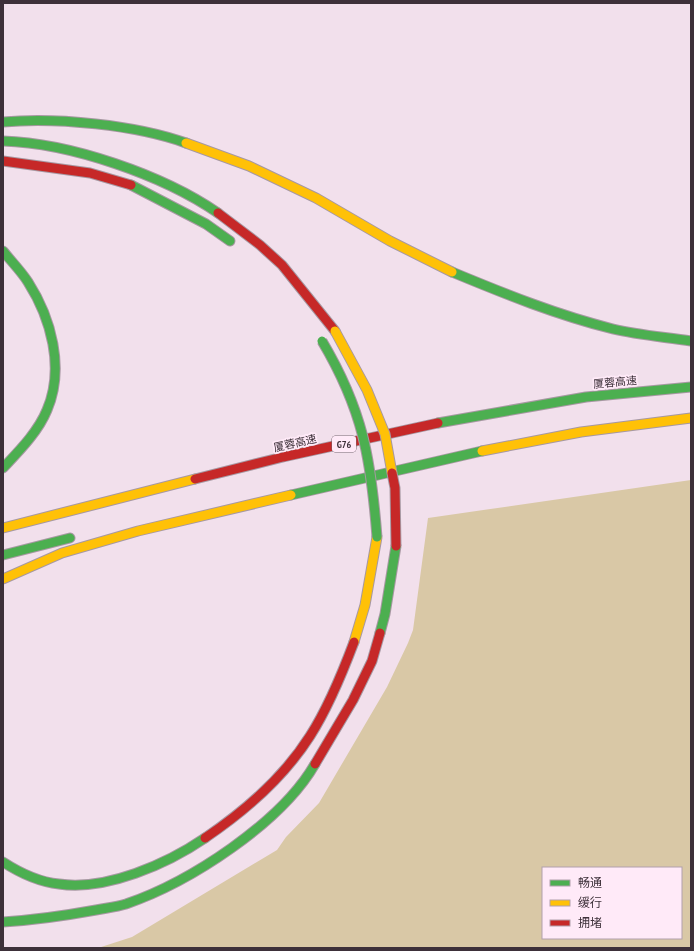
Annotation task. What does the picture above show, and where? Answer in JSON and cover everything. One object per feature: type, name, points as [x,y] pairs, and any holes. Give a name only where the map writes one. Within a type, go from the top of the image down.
[{"type":"highway","points":[[3,122],[25,120],[111,126],[172,138],[249,166],[316,198],[404,248],[452,272],[504,294],[554,312],[614,329],[691,341]]},
{"type":"highway","points":[[3,141],[20,141],[92,157],[173,186],[212,209],[254,241],[282,266],[335,331],[367,390],[385,434],[395,488],[396,546],[385,614],[372,661],[353,700],[305,782],[265,822],[219,858],[166,886],[125,904],[49,919],[3,922]]},
{"type":"highway","points":[[3,161],[90,173],[132,185],[206,224],[238,248]]},
{"type":"highway","points":[[3,251],[29,283],[45,315],[54,351],[55,380],[48,410],[25,445],[3,468]]},
{"type":"highway","points":[[3,862],[16,871],[45,882],[79,885],[114,878],[164,861],[204,839],[247,808],[279,776],[312,734],[352,650],[365,606],[378,537],[374,492],[366,439],[353,396],[339,367],[320,338]]},
{"type":"highway","name":"厦蓉高速","points":[[3,528],[283,457],[445,421],[586,397],[691,387]]},
{"type":"highway","points":[[178,512],[459,450],[588,426],[691,417]]},
{"type":"highway","points":[[3,579],[62,553],[138,531],[450,457],[581,432],[691,417]]},
{"type":"highway","points":[[3,555],[79,536]]},
{"type":"shaded area","points":[[691,480],[691,948],[98,948],[132,937],[277,850],[286,837],[319,803],[387,687],[413,630],[428,518]]},
{"type":"traffic: fast","points":[[3,122],[47,121],[96,124],[144,131],[186,143]]},
{"type":"traffic: fast","points":[[3,141],[29,143],[57,148],[115,164],[171,186],[218,213]]},
{"type":"traffic: fast","points":[[131,185],[206,224],[230,241]]},
{"type":"traffic: fast","points":[[3,251],[25,278],[36,296],[49,327],[55,361],[55,377],[47,410],[39,426],[28,441],[3,468]]},
{"type":"traffic: fast","points":[[452,272],[531,304],[592,323],[632,333],[691,341]]},
{"type":"traffic: fast","points":[[322,341],[347,390],[363,436],[372,483],[377,537]]},
{"type":"traffic: fast","points":[[438,423],[586,397],[691,387]]},
{"type":"traffic: fast","points":[[291,495],[482,451]]},
{"type":"traffic: fast","points":[[3,555],[70,538]]},
{"type":"traffic: fast","points":[[380,633],[385,614],[396,546]]},
{"type":"traffic: fast","points":[[3,922],[50,918],[118,906],[151,894],[178,881],[205,866],[232,848],[257,828],[280,808],[300,786],[315,764]]},
{"type":"traffic: fast","points":[[3,862],[16,870],[37,879],[52,883],[77,885],[96,883],[116,879],[154,866],[190,848],[205,838]]},
{"type":"traffic: slow","points":[[186,143],[249,166],[316,198],[390,241],[452,272]]},
{"type":"traffic: slow","points":[[335,331],[367,390],[385,434],[392,473]]},
{"type":"traffic: slow","points":[[482,451],[581,432],[691,418]]},
{"type":"traffic: slow","points":[[3,528],[195,479]]},
{"type":"traffic: slow","points":[[3,579],[62,553],[138,531],[291,495]]},
{"type":"traffic: slow","points":[[354,642],[365,605],[377,537]]},
{"type":"traffic: jam","points":[[3,161],[90,173],[131,185]]},
{"type":"traffic: jam","points":[[218,213],[260,245],[282,265],[335,331]]},
{"type":"traffic: jam","points":[[195,479],[283,457],[438,423]]},
{"type":"traffic: jam","points":[[392,473],[395,488],[396,546]]},
{"type":"traffic: jam","points":[[315,764],[353,700],[372,661],[380,633]]},
{"type":"traffic: jam","points":[[205,838],[249,805],[276,779],[300,751],[317,725],[329,702],[354,642]]}]
